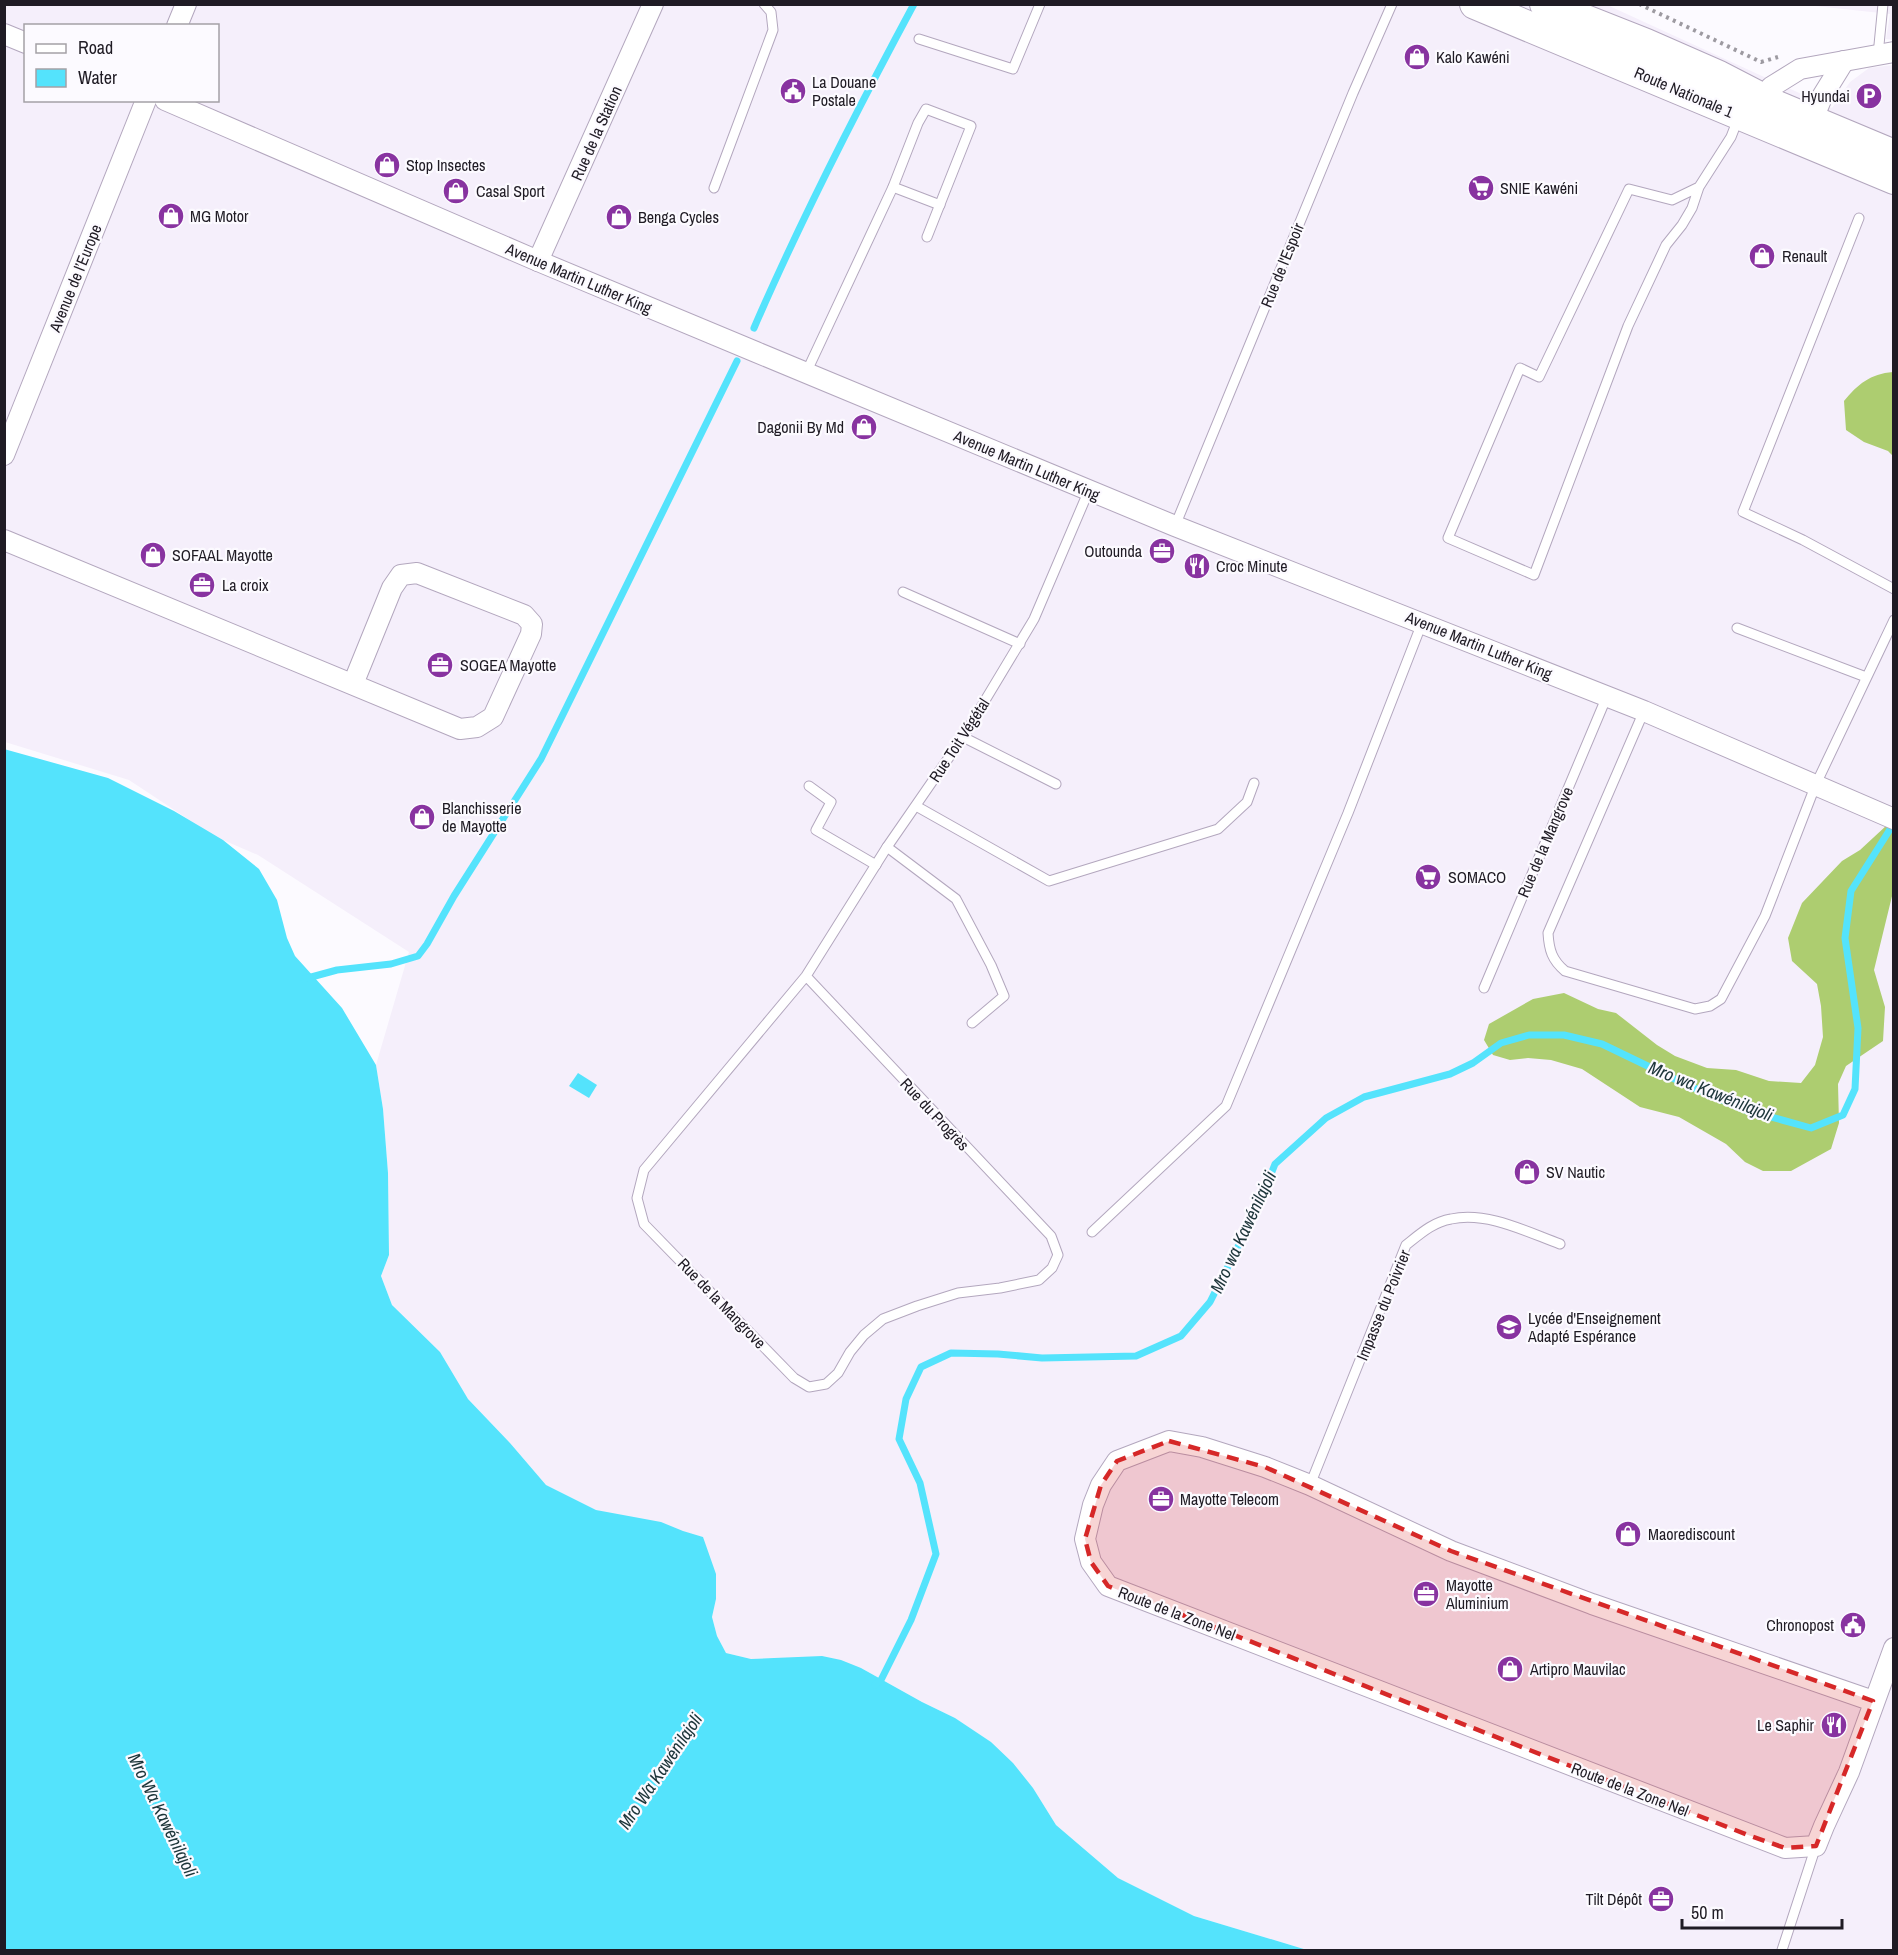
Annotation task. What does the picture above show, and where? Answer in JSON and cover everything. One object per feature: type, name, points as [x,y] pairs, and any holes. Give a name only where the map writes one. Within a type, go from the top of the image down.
[{"type":"main road","name":"Route Nationale 1","points":[[1475,4],[1749,106],[1808,131],[1893,179]]},
{"type":"main road","name":"Route Nationale 1","points":[[1545,4],[1646,44],[1749,106]]},
{"type":"main road","name":"Route Nationale 1","points":[[1808,131],[1893,155]]},
{"type":"street","points":[[178,24],[186,4]]},
{"type":"street","name":"Rue de la Station","points":[[538,261],[653,4]]},
{"type":"street","points":[[4,34],[24,42]]},
{"type":"street","points":[[1749,106],[1771,87],[1800,69],[1886,53]]},
{"type":"street","points":[[1808,131],[1823,95],[1844,61]]},
{"type":"street","name":"Avenue de l’Europe","points":[[4,455],[145,102]]},
{"type":"street","name":"Avenue Martin Luther King","points":[[170,102],[756,352],[1175,526],[1644,711],[1893,819]]},
{"type":"street","points":[[4,540],[460,729],[477,727],[493,717],[531,634],[532,624],[524,615],[417,573],[401,575],[392,588],[353,684]]},
{"type":"street","name":"Route de la Zone Nel","points":[[1816,1846],[1785,1848],[1737,1831],[1108,1586],[1091,1562],[1085,1539],[1093,1505],[1101,1485],[1117,1461],[1168,1441],[1202,1447],[1265,1467],[1310,1485],[1451,1551],[1592,1604],[1873,1701]]},
{"type":"street","points":[[1816,1846],[1849,1772],[1893,1648]]},
{"type":"lane","points":[[714,188],[773,30],[771,12],[764,4]]},
{"type":"lane","points":[[919,39],[1012,69],[1040,4]]},
{"type":"lane","name":"Rue de l'Espoir","points":[[1175,526],[1353,93],[1392,4]]},
{"type":"lane","points":[[1882,4],[1886,53]]},
{"type":"lane","points":[[1699,187],[1672,200],[1629,189],[1539,377],[1520,368],[1448,538],[1534,574],[1628,326],[1666,245],[1682,225],[1692,208],[1699,187],[1749,106]]},
{"type":"lane","points":[[806,372],[893,187],[918,123],[926,109],[971,126],[927,237]]},
{"type":"lane","points":[[893,187],[940,205]]},
{"type":"lane","points":[[1859,218],[1743,512],[1803,540],[1893,589]]},
{"type":"lane","name":"Rue Toit Végétal","points":[[806,976],[887,847],[963,737],[1020,644],[1034,619],[1089,490]]},
{"type":"lane","points":[[903,592],[1020,644]]},
{"type":"lane","points":[[1644,711],[1548,933],[1549,949],[1553,959],[1565,971],[1695,1009],[1710,1006],[1721,999],[1765,916],[1816,784],[1893,620]]},
{"type":"lane","points":[[1092,1232],[1226,1106],[1348,813],[1422,623]]},
{"type":"lane","points":[[1737,628],[1866,677]]},
{"type":"lane","name":"Rue de la Mangrove","points":[[1484,988],[1607,696]]},
{"type":"lane","points":[[963,737],[1056,784]]},
{"type":"lane","points":[[916,807],[1049,881],[1218,829],[1247,802],[1254,783]]},
{"type":"lane","points":[[809,786],[831,802],[816,830],[876,865]]},
{"type":"lane","points":[[887,847],[956,899],[992,965],[1004,996],[972,1023]]},
{"type":"lane","name":"Rue de la Mangrove","points":[[806,976],[644,1170],[637,1198],[644,1224],[794,1378],[808,1387],[826,1384],[838,1373],[864,1335],[883,1319],[958,1293],[1039,1280],[1053,1268],[1058,1255]]},
{"type":"lane","name":"Rue du Progrès","points":[[806,976],[1051,1236],[1058,1255]]},
{"type":"lane","name":"Impasse du Poivrier","points":[[1310,1485],[1406,1245],[1427,1228],[1451,1219],[1476,1218],[1501,1222],[1560,1244]]},
{"type":"lane","points":[[1782,1950],[1816,1846]]},
{"type":"path","points":[[1639,4],[1761,62],[1791,54],[1800,69]]},
{"type":"highlighted area","points":[[1169,1441],[1265,1467],[1451,1551],[1873,1701],[1816,1846],[1785,1848],[1108,1586],[1091,1562],[1085,1539],[1101,1485],[1117,1461]]},
{"type":"shaded area","points":[[1605,4],[1832,108],[1850,82],[1869,68],[1893,65],[1893,1950],[1307,1950],[1194,1916],[1118,1878],[1056,1825],[1033,1788],[991,1742],[955,1718],[861,1668],[774,1658],[751,1659],[726,1653],[717,1636],[712,1617],[716,1599],[703,1537],[596,1510],[546,1485],[468,1399],[392,1305],[381,1276],[389,1255],[388,1173],[383,1109],[376,1065],[409,952],[258,855],[200,827],[129,780],[5,742],[4,5]]},
{"type":"shaded area","points":[[1806,5],[1893,5],[1893,40],[1886,39],[1890,14]]},
{"type":"green space","points":[[1894,372],[1893,456],[1888,451],[1864,442],[1846,430],[1844,401],[1865,381],[1878,375]]},
{"type":"green space","points":[[1893,813],[1893,892],[1874,970],[1885,1007],[1883,1041],[1846,1066],[1838,1084],[1839,1123],[1831,1149],[1791,1171],[1763,1171],[1745,1162],[1726,1144],[1679,1117],[1640,1107],[1582,1069],[1551,1060],[1528,1058],[1510,1060],[1493,1055],[1484,1040],[1489,1024],[1533,999],[1564,993],[1598,1009],[1616,1013],[1675,1056],[1707,1068],[1736,1070],[1769,1081],[1801,1083],[1815,1065],[1823,1037],[1821,1006],[1817,984],[1792,961],[1788,938],[1802,903],[1842,861],[1860,850],[1887,825]]},
{"type":"water","name":"Mro Wa Kawénilajoli","points":[[4,749],[108,778],[174,811],[223,840],[259,869],[277,900],[287,938],[295,956],[342,1008],[376,1065],[383,1109],[388,1173],[389,1255],[381,1276],[392,1305],[440,1352],[468,1399],[546,1485],[596,1510],[661,1522],[703,1537],[716,1574],[716,1599],[712,1617],[717,1636],[726,1653],[751,1659],[822,1656],[861,1668],[955,1718],[991,1742],[1013,1763],[1033,1788],[1056,1825],[1118,1878],[1194,1916],[1307,1950],[5,1950]]},
{"type":"water","points":[[578,1073],[597,1085],[589,1098],[569,1086]]},
{"type":"waterway","points":[[754,328],[791,245],[914,4]]},
{"type":"waterway","points":[[304,979],[337,970],[391,964],[418,956],[427,944],[454,896],[541,759],[737,361]]},
{"type":"waterway","name":"Mro wa Kawénilajoli","points":[[875,1685],[881,1680],[911,1620],[936,1554],[920,1483],[899,1439],[906,1399],[921,1367],[951,1353],[1042,1358],[1136,1356],[1181,1336],[1210,1302],[1258,1207],[1275,1164],[1326,1118],[1364,1097],[1450,1074],[1473,1063],[1501,1043],[1529,1035],[1564,1035],[1602,1044],[1745,1110],[1811,1128],[1843,1115],[1855,1089],[1858,1028],[1845,938],[1851,891],[1894,823]]},
{"type":"place","name":"Kalo Kawéni","points":[[1417,57]]},
{"type":"place","name":"La Douane Postale","points":[[793,91]]},
{"type":"place","name":"Hyundai","points":[[1869,96]]},
{"type":"place","name":"Stop Insectes","points":[[387,165]]},
{"type":"place","name":"SNIE Kawéni","points":[[1481,188]]},
{"type":"place","name":"Casal Sport","points":[[456,191]]},
{"type":"place","name":"MG Motor","points":[[171,216]]},
{"type":"place","name":"Benga Cycles","points":[[619,217]]},
{"type":"place","name":"Renault","points":[[1762,256]]},
{"type":"place","name":"Dagonii By Md","points":[[864,427]]},
{"type":"place","name":"Outounda","points":[[1162,551]]},
{"type":"place","name":"SOFAAL Mayotte","points":[[153,555]]},
{"type":"place","name":"Croc Minute","points":[[1197,566]]},
{"type":"place","name":"La croix","points":[[202,585]]},
{"type":"place","name":"SOGEA Mayotte","points":[[440,665]]},
{"type":"place","name":"Blanchisserie de Mayotte","points":[[422,817]]},
{"type":"place","name":"SOMACO","points":[[1428,877]]},
{"type":"place","name":"SV Nautic","points":[[1527,1172]]},
{"type":"place","name":"Lycée d'Enseignement Adapté Espérance","points":[[1509,1327]]},
{"type":"place","name":"Mayotte Telecom","points":[[1161,1499]]},
{"type":"place","name":"Maorediscount","points":[[1628,1534]]},
{"type":"place","name":"Mayotte Aluminium","points":[[1426,1594]]},
{"type":"place","name":"Chronopost","points":[[1853,1625]]},
{"type":"place","name":"Artipro Mauvilac","points":[[1510,1669]]},
{"type":"place","name":"Le Saphir","points":[[1834,1725]]},
{"type":"place","name":"Tilt Dépôt","points":[[1661,1899]]}]
